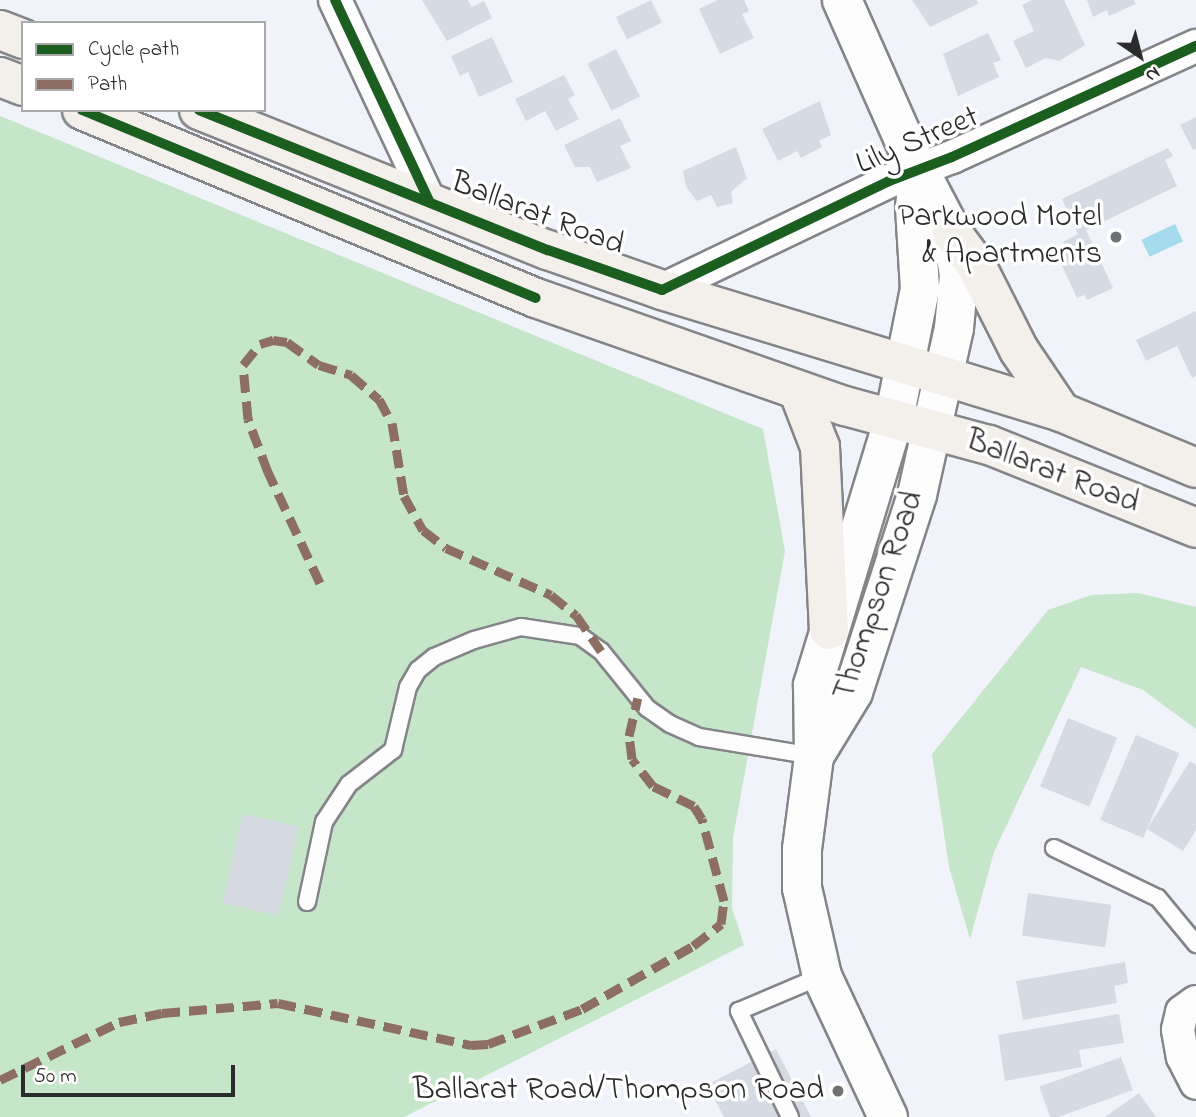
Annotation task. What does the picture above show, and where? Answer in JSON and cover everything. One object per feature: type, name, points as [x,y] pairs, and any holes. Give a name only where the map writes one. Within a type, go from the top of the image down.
[{"type":"highway","points":[[0,30],[21,38]]},
{"type":"highway","points":[[0,77],[21,85]]},
{"type":"highway","name":"Ballarat Road","points":[[87,112],[536,298],[798,390],[989,445],[1196,528]]},
{"type":"highway","name":"Ballarat Road","points":[[204,112],[662,290],[905,367],[1061,412],[1196,468]]},
{"type":"highway","points":[[952,233],[975,263],[1019,350],[1061,412]]},
{"type":"highway","points":[[798,390],[820,447],[829,630]]},
{"type":"main road","name":"Thompson Road","points":[[814,756],[853,692],[917,495],[943,377],[959,275],[952,233],[919,170],[842,0]]},
{"type":"main road","name":"Thompson Road","points":[[888,1117],[822,976],[802,888],[814,756],[813,685],[894,419],[905,367],[919,289],[915,207],[919,170]]},
{"type":"street","points":[[335,0],[429,201]]},
{"type":"street","name":"Lily Street","points":[[662,290],[889,180],[919,170],[1196,46]]},
{"type":"street","points":[[1196,1002],[1182,1012],[1178,1030],[1183,1057],[1196,1083]]},
{"type":"lane","points":[[307,902],[324,822],[349,784],[393,750],[408,687],[418,670],[434,657],[474,640],[521,627],[580,636],[601,651],[647,708],[670,724],[699,737],[814,756]]},
{"type":"lane","points":[[1054,848],[1157,898],[1196,944]]},
{"type":"lane","points":[[790,1117],[738,1012],[822,976]]},
{"type":"green space","points":[[0,116],[763,429],[785,551],[733,838],[732,908],[744,945],[404,1117],[0,1117]]},
{"type":"green space","points":[[1138,593],[1196,607],[1196,729],[1143,690],[1081,667],[994,852],[970,939],[949,867],[932,754],[1048,610],[1091,595]]},
{"type":"water","points":[[1175,224],[1183,241],[1149,257],[1141,240]]},
{"type":"building","points":[[422,0],[468,0],[472,7],[484,1],[492,18],[447,41]]},
{"type":"building","points":[[651,0],[662,22],[627,40],[616,17]]},
{"type":"building","points":[[718,0],[744,0],[749,11],[742,14],[754,38],[720,54],[699,9]]},
{"type":"building","points":[[912,0],[977,0],[978,4],[930,27]]},
{"type":"building","points":[[1032,0],[1064,0],[1085,45],[1059,61],[1046,58],[1026,68],[1013,41],[1034,31],[1022,5]]},
{"type":"building","points":[[1087,0],[1134,0],[1136,4],[1109,16],[1107,10],[1093,17]]},
{"type":"building","points":[[988,33],[1001,60],[993,63],[999,77],[958,96],[943,54]]},
{"type":"building","points":[[492,37],[513,82],[479,97],[468,72],[460,76],[451,56]]},
{"type":"building","points":[[616,49],[640,96],[612,111],[587,64]]},
{"type":"building","points":[[564,75],[575,95],[568,99],[579,119],[556,131],[545,111],[526,121],[515,99]]},
{"type":"building","points":[[820,101],[831,135],[819,141],[822,147],[801,158],[797,151],[778,161],[762,129]]},
{"type":"building","points":[[1196,117],[1196,149],[1193,150],[1180,125]]},
{"type":"building","points":[[620,118],[631,141],[620,146],[631,168],[597,182],[590,167],[575,167],[564,145]]},
{"type":"building","points":[[736,147],[747,178],[731,192],[733,203],[717,207],[711,195],[697,201],[686,187],[683,171]]},
{"type":"building","points":[[1168,148],[1173,156],[1165,160],[1177,186],[1086,230],[1113,288],[1087,300],[1084,295],[1077,298],[1056,253],[1066,249],[1063,242],[1078,234],[1062,199]]},
{"type":"building","points":[[1196,311],[1196,376],[1192,378],[1177,346],[1146,361],[1136,340]]},
{"type":"building","points":[[1068,718],[1117,738],[1089,806],[1040,787]]},
{"type":"building","points":[[1136,735],[1179,753],[1143,838],[1100,820]]},
{"type":"building","points":[[1190,761],[1196,765],[1196,830],[1183,851],[1147,829]]},
{"type":"building","points":[[243,814],[299,827],[278,915],[223,903]]},
{"type":"building","points":[[1028,893],[1111,905],[1105,947],[1022,936]]},
{"type":"building","points":[[1125,962],[1128,983],[1114,986],[1117,1003],[1023,1020],[1016,981]]},
{"type":"building","points":[[1119,1014],[1124,1043],[1079,1050],[1082,1067],[1005,1081],[998,1035]]},
{"type":"building","points":[[776,1049],[811,1117],[724,1117],[707,1085]]},
{"type":"building","points":[[1121,1057],[1133,1090],[1058,1117],[1050,1117],[1039,1087]]},
{"type":"building","points":[[1139,1093],[1156,1117],[1105,1117]]},
{"type":"marked path","points":[[320,583],[268,472],[248,419],[243,365],[260,344],[273,340],[287,342],[319,365],[351,375],[379,399],[392,423],[404,496],[423,530],[446,548],[551,595],[576,615],[601,651]]},
{"type":"marked path","points":[[0,1080],[119,1022],[162,1013],[278,1003],[471,1045],[488,1044],[582,1009],[693,946],[721,924],[724,901],[702,819],[694,806],[653,786],[632,759],[629,736],[638,698]]},
{"type":"cycle path","points":[[335,0],[429,201]]},
{"type":"cycle path","points":[[204,112],[548,250],[662,290],[889,181],[952,157],[1196,46]]},
{"type":"cycle path","points":[[87,112],[536,298]]},
{"type":"place","name":"Parkwood Motel & Apartments","points":[[1116,237]]},
{"type":"place","name":"Ballarat Road/Thompson Road","points":[[838,1091]]}]
